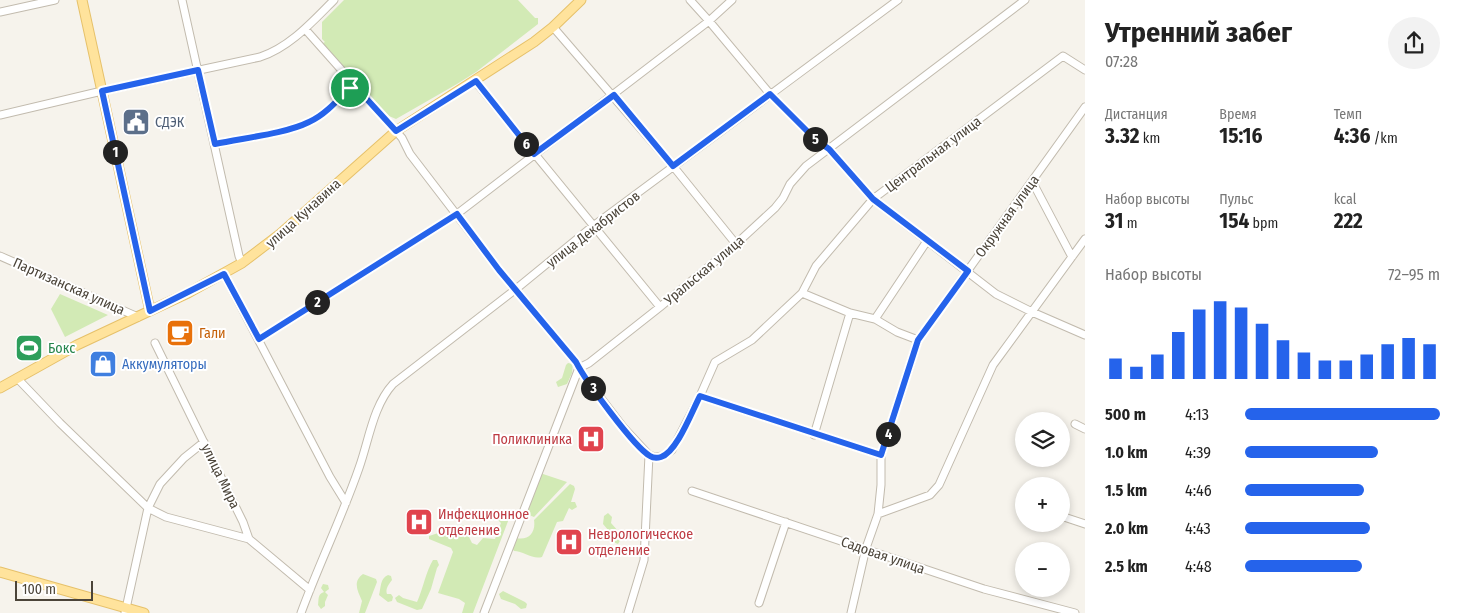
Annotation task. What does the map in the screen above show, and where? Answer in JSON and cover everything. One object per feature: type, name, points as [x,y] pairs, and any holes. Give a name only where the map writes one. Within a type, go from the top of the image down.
[{"type":"main road","points":[[82,0],[150,311]]},
{"type":"main road","name":"улица Кунавина","points":[[0,388],[77,345],[138,317],[242,263],[280,234],[396,131],[534,42],[581,0]]},
{"type":"main road","points":[[0,572],[125,610],[144,613]]},
{"type":"street","points":[[0,12],[55,0]]},
{"type":"street","points":[[182,0],[242,263]]},
{"type":"street","points":[[0,115],[260,57],[273,52],[305,29],[334,0]]},
{"type":"street","points":[[690,0],[770,94],[816,140],[829,149],[873,199],[996,294],[1085,335]]},
{"type":"street","points":[[259,339],[457,214],[614,95],[709,21],[732,0]]},
{"type":"street","name":"улица Декабристов","points":[[302,613],[359,468],[379,405],[385,394],[394,384],[516,290],[593,226],[898,0]]},
{"type":"street","name":"Уральская улица","points":[[579,368],[589,363],[660,307],[736,244],[775,208],[790,184],[806,166],[1025,0]]},
{"type":"street","points":[[553,27],[614,95],[736,244]]},
{"type":"street","points":[[305,29],[402,138],[410,154],[483,250],[576,362],[623,427],[649,455],[644,560],[628,613]]},
{"type":"street","name":"Центральная улица","points":[[649,455],[654,457],[663,456],[672,450],[715,362],[752,340],[802,293],[816,266],[873,199],[1063,56],[1085,70]]},
{"type":"street","points":[[476,81],[660,307]]},
{"type":"street","points":[[215,144],[294,128],[311,122],[330,107],[353,84]]},
{"type":"street","name":"Окружная улица","points":[[851,613],[866,548],[878,514],[881,485],[881,455],[918,340],[1085,107]]},
{"type":"street","points":[[1032,181],[1072,257]]},
{"type":"street","points":[[878,514],[930,495],[939,485],[993,365],[1085,239]]},
{"type":"street","points":[[875,319],[927,241]]},
{"type":"street","name":"Партизанская улица","points":[[0,256],[138,317]]},
{"type":"street","points":[[224,274],[330,477],[346,502]]},
{"type":"street","points":[[802,293],[850,313],[875,319],[897,332],[918,340]]},
{"type":"street","points":[[814,435],[850,313]]},
{"type":"street","name":"улица Мира","points":[[155,343],[243,522],[249,539],[310,590]]},
{"type":"street","points":[[484,613],[579,368]]},
{"type":"street","points":[[17,378],[60,423],[148,508],[156,513],[184,522],[249,539]]},
{"type":"street","points":[[700,396],[814,435],[881,455]]},
{"type":"street","points":[[1075,424],[1085,429]]},
{"type":"street","points":[[125,610],[148,508],[160,484],[184,458],[204,442]]},
{"type":"street","name":"Садовая улица","points":[[692,492],[984,588],[1075,613]]},
{"type":"street","points":[[1070,519],[1085,524]]},
{"type":"street","points":[[759,603],[786,522]]},
{"type":"green space","points":[[344,0],[518,0],[535,18],[538,18],[538,24],[476,72],[396,119],[389,116],[323,43],[325,42],[322,39],[322,22]]},
{"type":"green space","points":[[60,294],[108,315],[65,337],[51,309]]},
{"type":"green space","points":[[568,363],[573,364],[572,373],[567,384],[558,387],[556,382],[562,378]]},
{"type":"green space","points":[[540,473],[567,482],[534,517],[524,513]]},
{"type":"green space","points":[[570,484],[575,489],[571,502],[575,502],[577,507],[572,510],[569,508],[563,521],[557,522],[542,557],[539,558],[514,551],[512,548],[516,538],[521,539],[531,535],[534,528],[534,520]]},
{"type":"green space","points":[[608,513],[612,517],[611,523],[619,532],[618,536],[621,539],[618,544],[613,542],[614,537],[603,524],[604,516]]},
{"type":"green space","points":[[505,514],[510,516],[473,613],[462,613],[465,603],[459,599],[438,593],[453,552],[451,548],[429,539],[429,536],[463,525],[472,543],[477,545],[483,538],[495,539],[501,523],[496,518],[498,515]]},
{"type":"green space","points":[[433,560],[437,560],[439,565],[422,609],[417,610],[397,602],[395,598],[399,595],[417,602]]},
{"type":"green space","points":[[363,574],[376,579],[377,582],[365,613],[359,613],[362,601],[357,583]]},
{"type":"green space","points":[[388,575],[391,576],[392,580],[387,594],[391,594],[393,597],[392,601],[388,602],[379,595],[382,581]]},
{"type":"green space","points":[[323,584],[328,585],[329,589],[325,592],[328,595],[325,606],[321,609],[318,605],[319,596],[324,592],[321,588]]},
{"type":"green space","points":[[503,591],[525,602],[527,604],[526,608],[521,609],[515,604],[501,599],[499,594]]},
{"type":"place","name":"СДЭК","points":[[136,122]]},
{"type":"place","name":"Гали","points":[[180,333]]},
{"type":"place","name":"Бокс","points":[[29,348]]},
{"type":"place","name":"Аккумуляторы","points":[[103,364]]},
{"type":"place","name":"Поликлиника","points":[[591,439]]},
{"type":"place","name":"Инфекционное отделение","points":[[419,522]]},
{"type":"place","name":"Неврологическое отделение","points":[[569,542]]},
{"type":"route","points":[[198,70],[215,144],[294,128],[311,122],[350,88],[353,84],[396,131],[476,81],[534,154],[614,95],[673,166],[770,94],[816,140],[829,149],[873,199],[968,271],[918,340],[881,455],[814,435],[700,396],[672,450],[658,458],[649,455],[623,427],[584,376],[576,362],[499,270],[457,214],[259,339],[224,274],[188,294],[150,311],[102,91],[198,70]]}]
